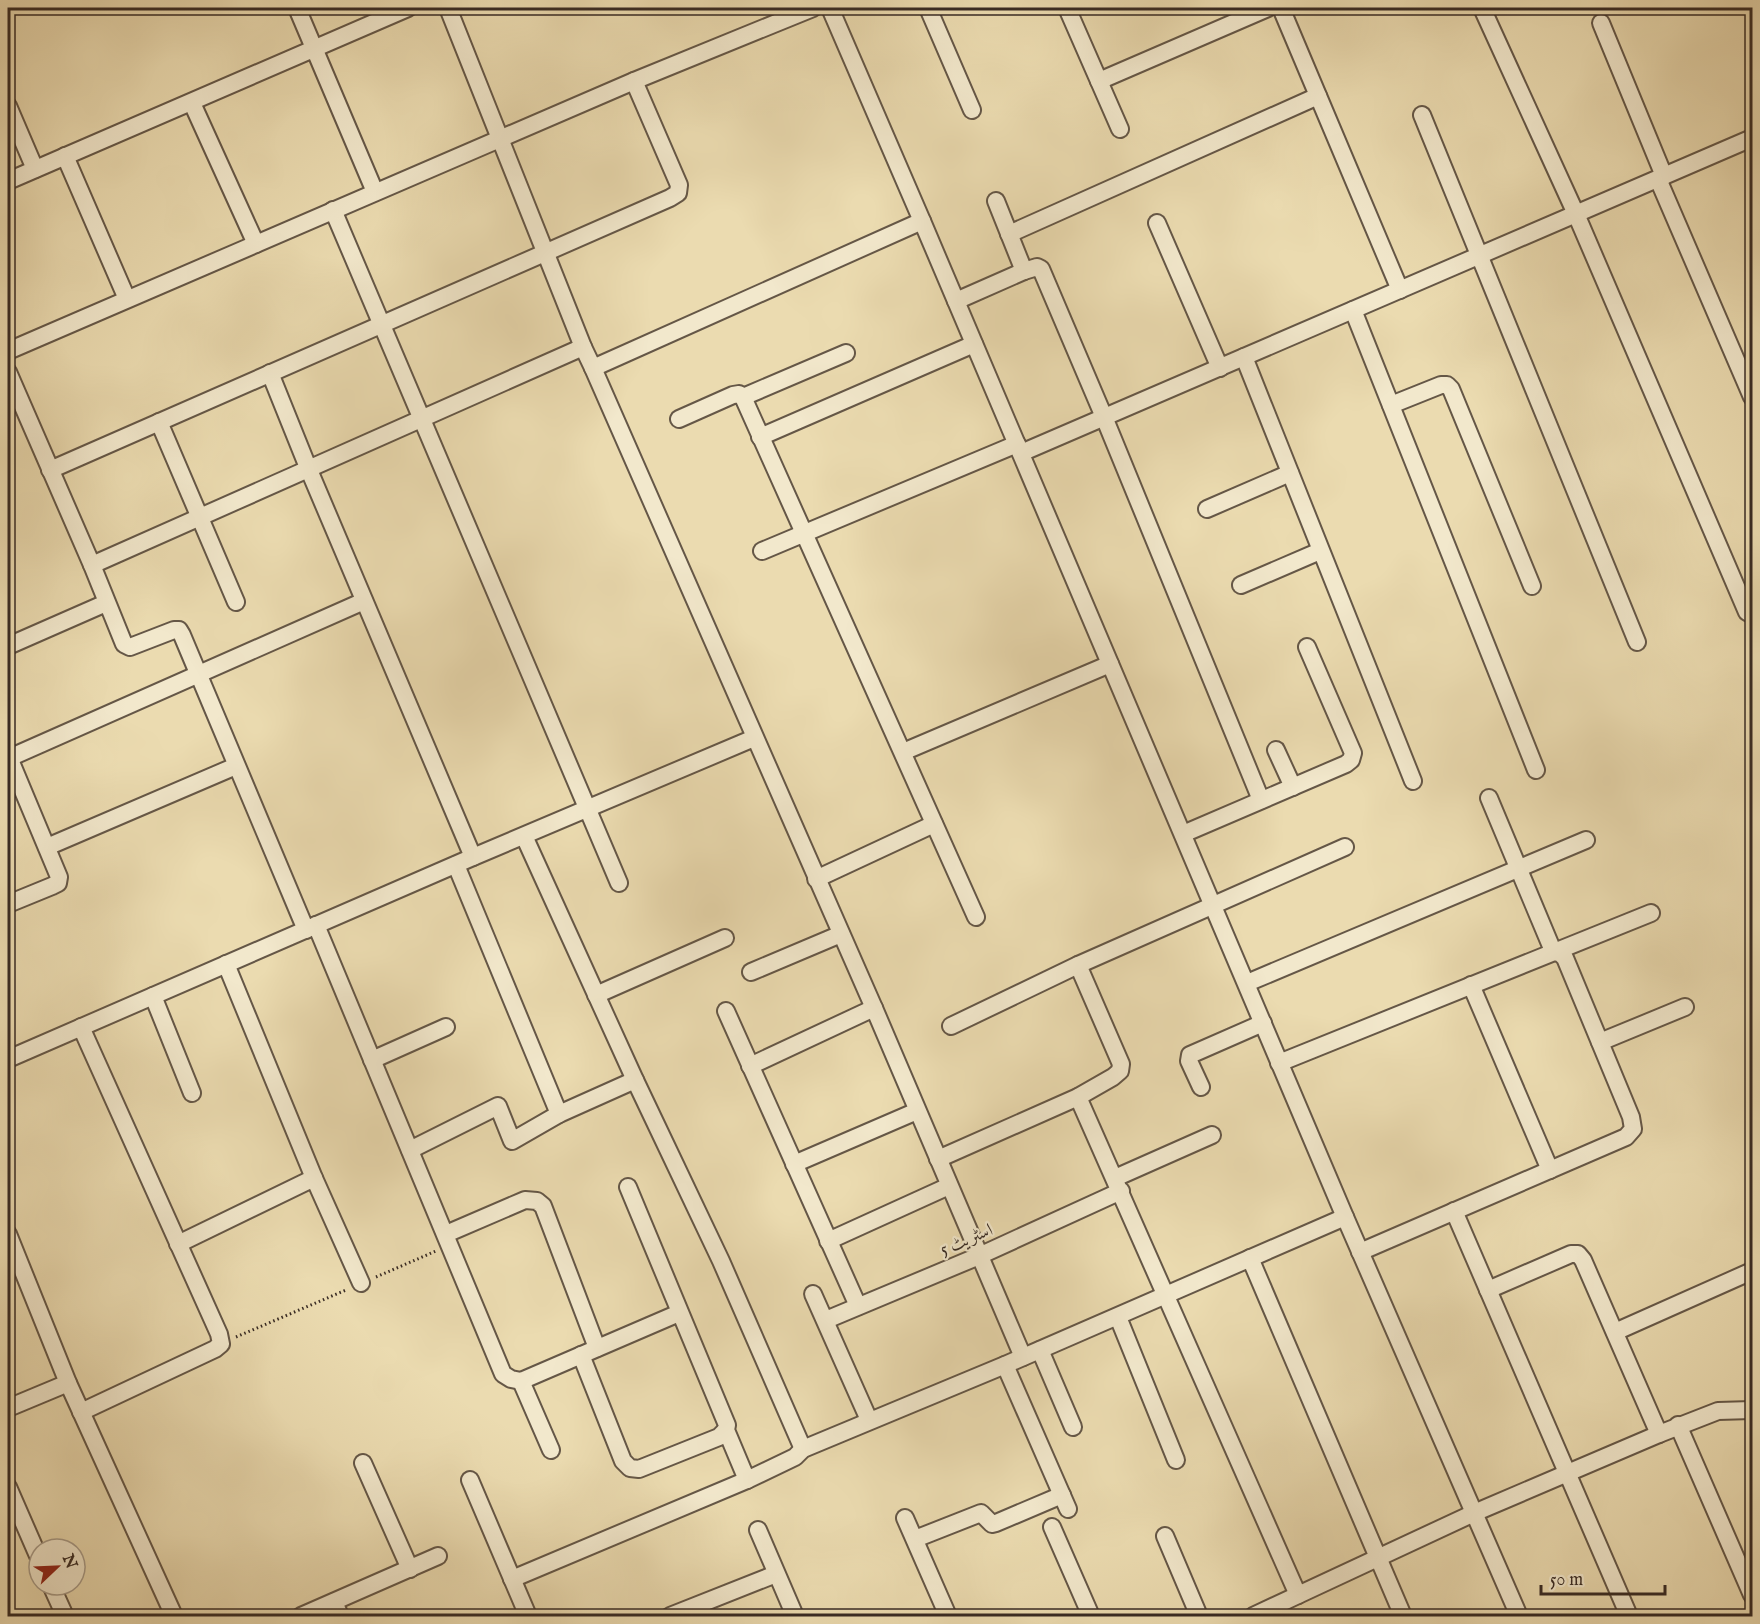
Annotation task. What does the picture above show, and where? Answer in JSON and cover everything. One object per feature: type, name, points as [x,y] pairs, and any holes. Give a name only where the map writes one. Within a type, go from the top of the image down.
[{"type":"street","points":[[297,8],[375,192]]},
{"type":"street","points":[[8,181],[408,8]]},
{"type":"street","points":[[448,8],[583,347],[874,1008],[1023,1357]]},
{"type":"street","points":[[8,351],[634,81],[813,8]]},
{"type":"street","points":[[830,8],[1345,1217],[1519,1617]]},
{"type":"street","points":[[928,8],[972,110]]},
{"type":"street","points":[[1067,8],[1120,129]]},
{"type":"street","points":[[1099,81],[1268,8]]},
{"type":"street","points":[[1281,8],[1400,290]]},
{"type":"street","points":[[1482,8],[1576,214],[1747,612],[1752,615]]},
{"type":"street","points":[[1601,22],[1661,178],[1752,397]]},
{"type":"street","points":[[50,470],[678,193],[679,185],[634,81]]},
{"type":"street","points":[[1009,234],[1318,96]]},
{"type":"street","points":[[192,103],[256,244]]},
{"type":"street","points":[[8,106],[35,169]]},
{"type":"street","points":[[1422,115],[1637,642]]},
{"type":"street","points":[[762,550],[1019,448],[1104,417],[1752,138]]},
{"type":"street","points":[[65,156],[127,299]]},
{"type":"street","points":[[996,201],[1024,270]]},
{"type":"street","points":[[333,210],[619,883]]},
{"type":"street","points":[[593,368],[922,221]]},
{"type":"street","points":[[1157,223],[1220,368]]},
{"type":"street","points":[[956,301],[1024,270],[1037,267],[1041,269],[1261,800]]},
{"type":"street","points":[[1353,310],[1536,770]]},
{"type":"street","points":[[760,437],[974,344]]},
{"type":"street","points":[[92,565],[583,347]]},
{"type":"street","points":[[742,397],[846,353]]},
{"type":"street","points":[[1244,357],[1413,781]]},
{"type":"street","points":[[8,372],[124,644],[130,647],[179,630],[236,766],[372,1060],[503,1374],[510,1379],[521,1381],[679,1312]]},
{"type":"street","points":[[270,373],[473,857]]},
{"type":"street","points":[[1391,405],[1441,384],[1451,389],[1532,586]]},
{"type":"street","points":[[679,419],[734,395],[739,394],[742,397],[976,917]]},
{"type":"street","points":[[159,422],[236,602]]},
{"type":"street","points":[[1207,509],[1290,473]]},
{"type":"street","points":[[1241,585],[1320,551]]},
{"type":"street","points":[[8,904],[58,883],[59,877],[9,763],[364,601]]},
{"type":"street","points":[[8,646],[106,603]]},
{"type":"street","points":[[1183,834],[1351,760],[1353,753],[1307,647]]},
{"type":"street","points":[[903,753],[1110,664]]},
{"type":"street","points":[[8,1059],[754,738]]},
{"type":"street","points":[[1276,750],[1293,787]]},
{"type":"street","points":[[47,847],[236,766]]},
{"type":"street","points":[[1360,1252],[1626,1137],[1633,1129],[1631,1117],[1565,958],[1553,951],[1489,798]]},
{"type":"street","points":[[816,879],[934,824]]},
{"type":"street","points":[[524,836],[635,1080],[721,1261],[802,1449]]},
{"type":"street","points":[[1247,983],[1587,840]]},
{"type":"street","points":[[951,1026],[1078,965],[1345,847]]},
{"type":"street","points":[[456,865],[559,1114]]},
{"type":"street","points":[[1280,1063],[1650,913]]},
{"type":"street","points":[[750,972],[841,934]]},
{"type":"street","points":[[596,995],[725,938]]},
{"type":"street","points":[[226,964],[314,1178],[361,1283]]},
{"type":"street","points":[[938,1159],[1078,1097],[1113,1077],[1119,1071],[1121,1065],[1078,965]]},
{"type":"street","points":[[1471,985],[1550,1170]]},
{"type":"street","points":[[153,996],[192,1093]]},
{"type":"street","points":[[1600,1042],[1684,1007]]},
{"type":"street","points":[[750,1066],[874,1008]]},
{"type":"street","points":[[726,1011],[858,1306]]},
{"type":"street","points":[[1200,1087],[1189,1061],[1190,1055],[1263,1023]]},
{"type":"street","points":[[81,1027],[219,1334],[221,1344],[215,1349],[81,1412]]},
{"type":"street","points":[[372,1060],[446,1027]]},
{"type":"street","points":[[410,1150],[498,1106],[512,1141],[559,1114],[635,1080]]},
{"type":"street","points":[[1078,1097],[1298,1595]]},
{"type":"street","points":[[794,1164],[917,1111]]},
{"type":"street","name":"اسٹریٹ 5","points":[[826,1320],[979,1256],[1212,1135]]},
{"type":"street","points":[[178,1244],[314,1178]]},
{"type":"street","points":[[828,1241],[949,1186]]},
{"type":"street","points":[[628,1187],[727,1425],[726,1430],[747,1480]]},
{"type":"street","points":[[448,1240],[525,1200],[537,1201],[543,1206],[597,1348]]},
{"type":"street","points":[[1454,1211],[1629,1617]]},
{"type":"street","points":[[512,1579],[747,1480],[795,1457],[802,1449],[1118,1317],[1345,1217]]},
{"type":"street","points":[[8,1234],[68,1383],[174,1617]]},
{"type":"street","points":[[1488,1290],[1570,1254],[1578,1254],[1583,1260],[1659,1434]]},
{"type":"street","points":[[1251,1258],[1403,1617]]},
{"type":"street","points":[[1615,1332],[1752,1270]]},
{"type":"street","points":[[813,1294],[869,1420]]},
{"type":"street","points":[[1118,1317],[1176,1460]]},
{"type":"street","points":[[1040,1350],[1073,1427]]},
{"type":"street","points":[[581,1355],[623,1461],[630,1468],[639,1469],[718,1437],[726,1430]]},
{"type":"street","points":[[915,1539],[977,1513],[984,1515],[992,1524],[1065,1502],[1005,1365]]},
{"type":"street","points":[[521,1381],[551,1450]]},
{"type":"street","points":[[8,1408],[68,1383]]},
{"type":"street","points":[[1263,1614],[1298,1595],[1474,1513],[1678,1425],[1718,1411],[1752,1410]]},
{"type":"street","points":[[1678,1425],[1752,1595]]},
{"type":"street","points":[[363,1463],[410,1569]]},
{"type":"street","points":[[470,1480],[528,1617]]},
{"type":"street","points":[[8,1487],[30,1537]]},
{"type":"street","points":[[905,1518],[948,1617]]},
{"type":"street","points":[[1052,1527],[1091,1617]]},
{"type":"street","points":[[758,1530],[795,1617]]},
{"type":"street","points":[[1166,1536],[1199,1617]]},
{"type":"street","points":[[301,1617],[337,1609],[438,1556]]},
{"type":"street","points":[[670,1617],[776,1574]]},
{"type":"street","points":[[56,1597],[65,1617]]},
{"type":"path","points":[[221,1344],[361,1283],[448,1240]]}]
